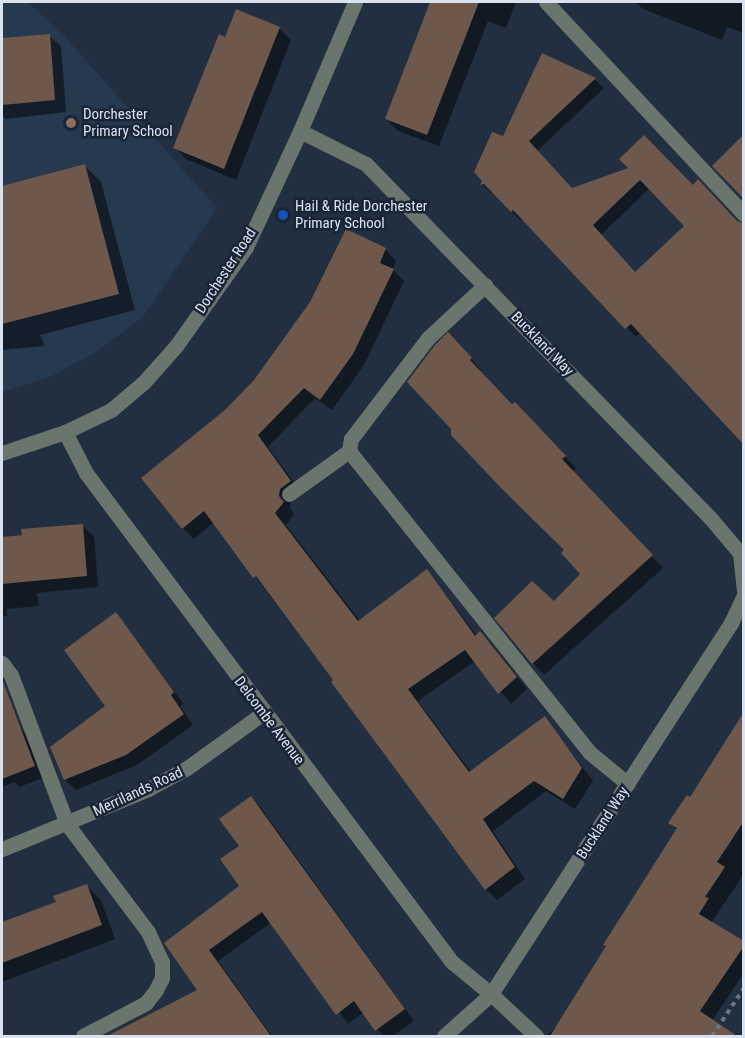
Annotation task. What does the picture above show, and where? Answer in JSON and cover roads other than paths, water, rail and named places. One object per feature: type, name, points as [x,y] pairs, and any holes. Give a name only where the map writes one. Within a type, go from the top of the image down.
[{"type":"street","name":"Dorchester Road","points":[[2,453],[64,432],[111,410],[144,382],[176,346],[246,247],[300,131],[355,2]]},
{"type":"street","points":[[546,2],[744,214]]},
{"type":"street","name":"Buckland Way","points":[[300,131],[366,164],[712,520],[740,553],[744,593],[731,623],[491,994],[444,1036]]},
{"type":"street","points":[[288,495],[349,451],[351,439],[428,338],[485,285]]},
{"type":"street","name":"Delcombe Avenue","points":[[64,432],[86,473],[262,713],[452,963],[491,994],[536,1036]]},
{"type":"street","points":[[349,451],[589,752],[628,784]]},
{"type":"street","points":[[2,663],[11,675],[67,824],[148,932],[162,962],[162,978],[146,1003],[83,1036]]},
{"type":"street","name":"Merrilands Road","points":[[2,849],[148,789],[188,768],[262,713]]},
{"type":"place","name":"Dorchester Primary School","points":[[71,123]]},
{"type":"place","name":"Hail & Ride Dorchester Primary School","points":[[283,215]]}]
